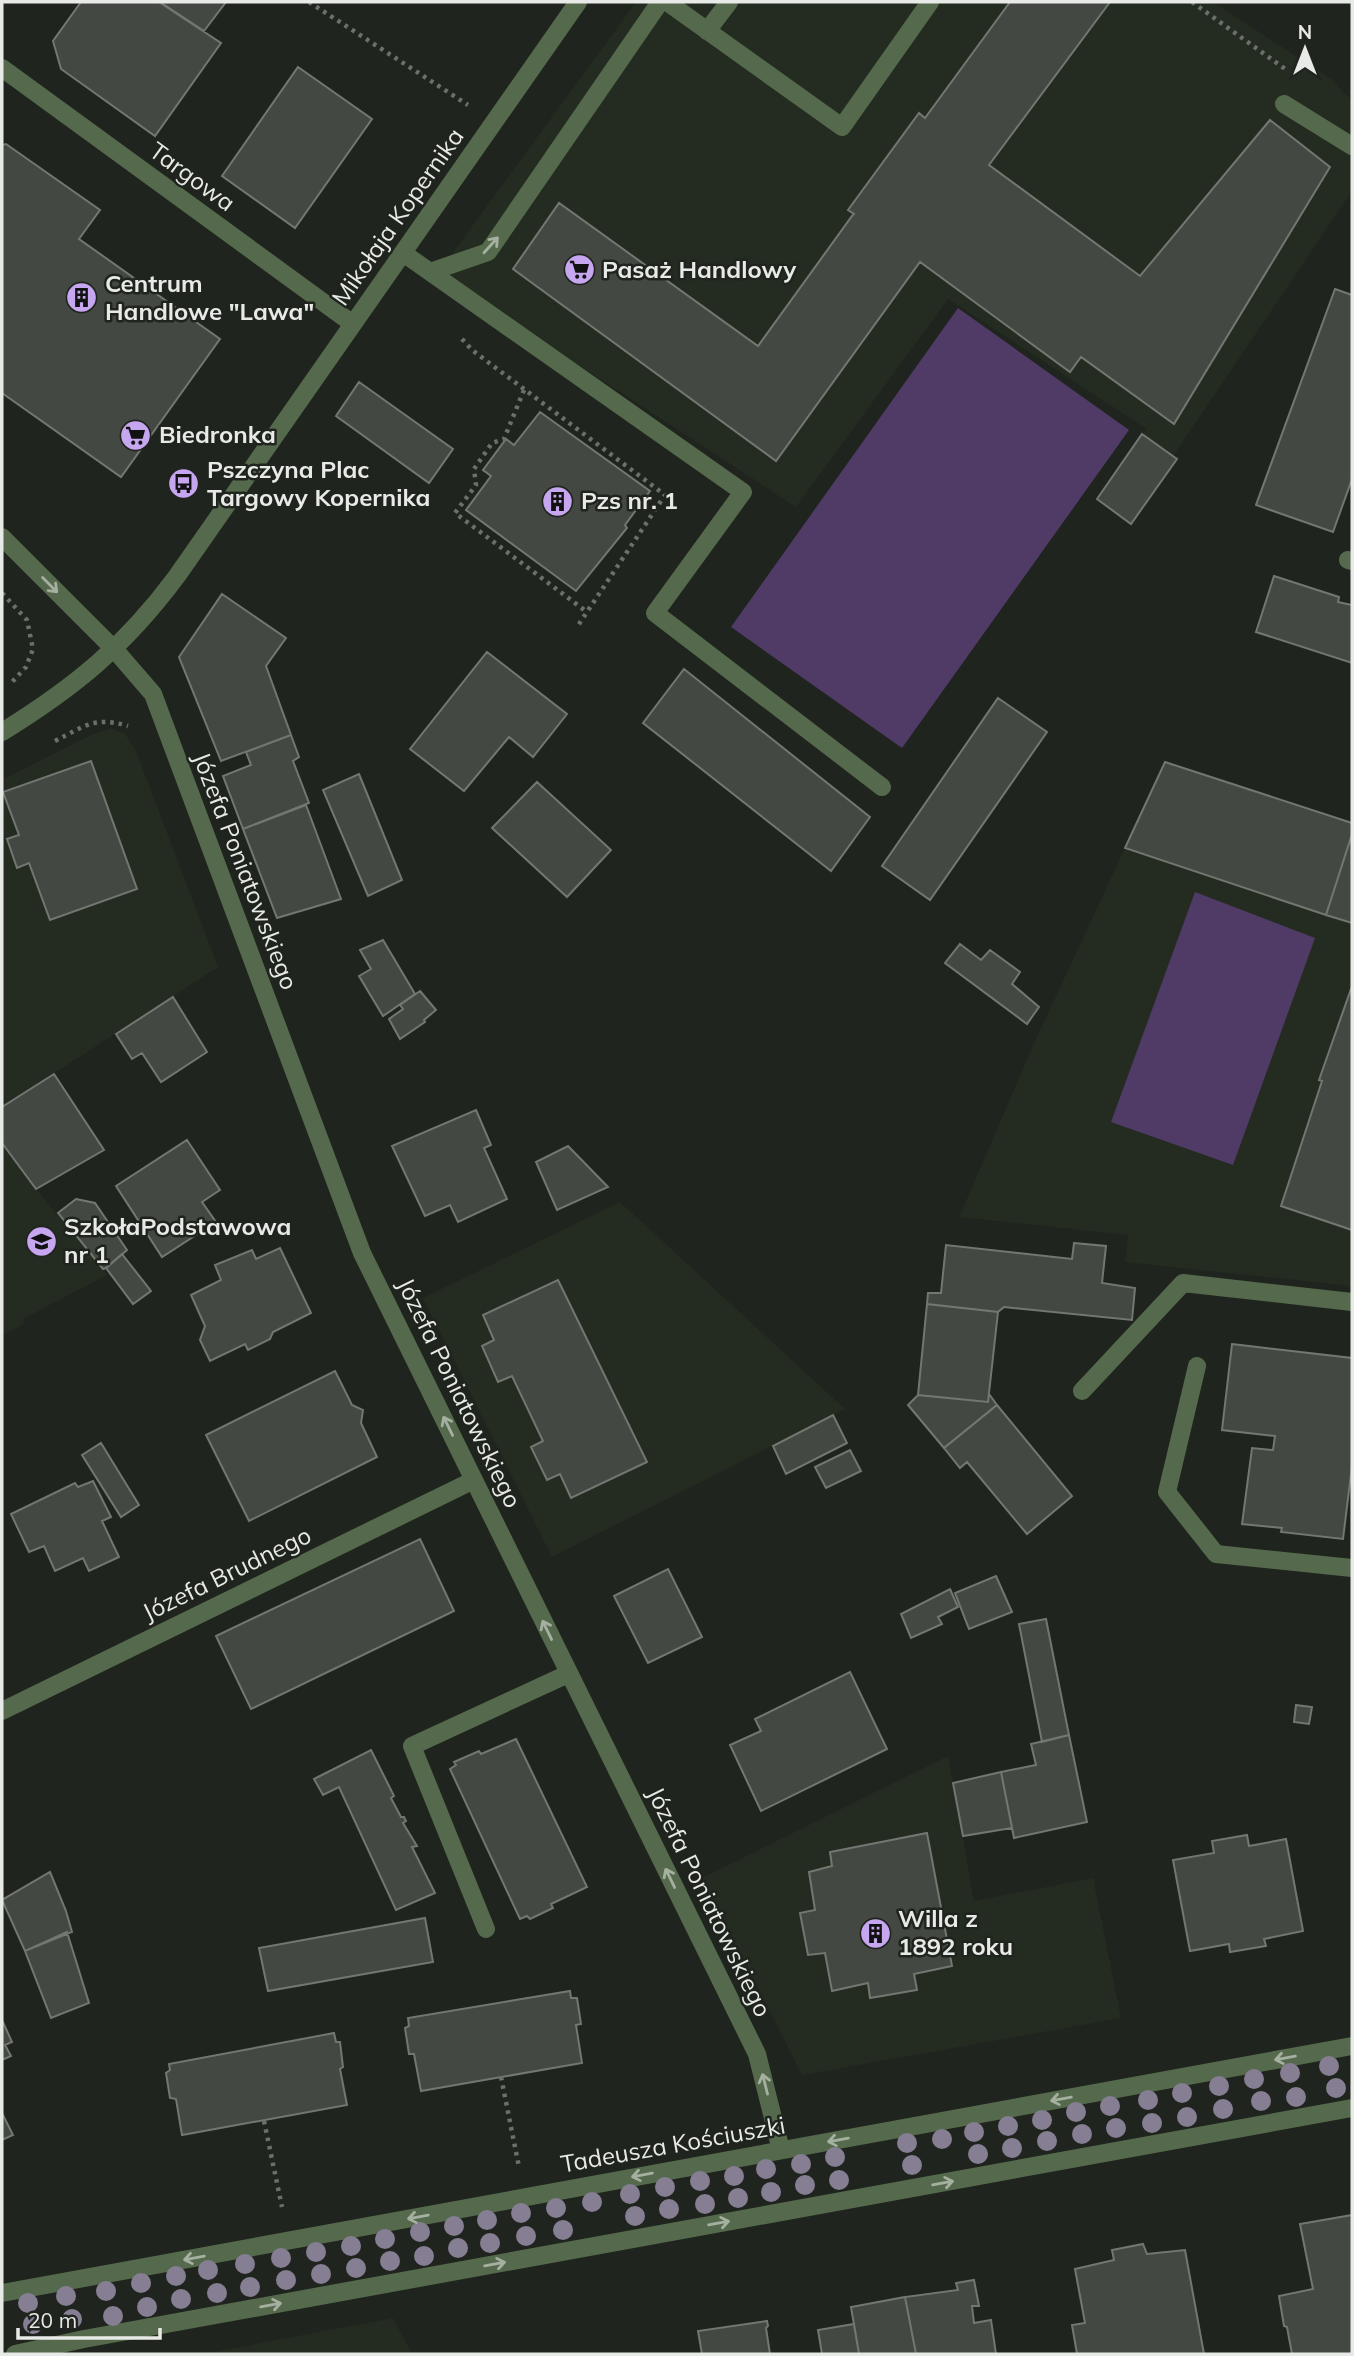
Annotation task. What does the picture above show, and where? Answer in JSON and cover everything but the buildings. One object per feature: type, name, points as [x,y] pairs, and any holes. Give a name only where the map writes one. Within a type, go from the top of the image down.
[{"type":"street","name":"Mikołaja Kopernika","points":[[2,732],[44,706],[115,650],[147,617],[578,2]]},
{"type":"street","points":[[430,272],[488,252],[660,2]]},
{"type":"street","points":[[667,2],[842,127],[930,2]]},
{"type":"street","points":[[707,32],[729,2]]},
{"type":"street","name":"Targowa","points":[[2,68],[353,324]]},
{"type":"street","points":[[1284,104],[1352,146]]},
{"type":"street","points":[[403,253],[743,492],[655,613],[882,787]]},
{"type":"street","name":"Józefa Poniatowskiego","points":[[2,537],[115,650],[153,695],[362,1253],[757,2054],[781,2150]]},
{"type":"street","points":[[1082,1391],[1183,1283],[1352,1302]]},
{"type":"street","points":[[1197,1366],[1167,1492],[1216,1553],[1352,1568]]},
{"type":"street","name":"Józefa Brudnego","points":[[2,1711],[474,1480]]},
{"type":"street","points":[[486,1929],[412,1746],[568,1674]]},
{"type":"street","name":"Tadeusza Kościuszki","points":[[2,2293],[1352,2046]]},
{"type":"street","points":[[15,2354],[82,2347],[1352,2108]]},
{"type":"path","points":[[309,2],[472,107]]},
{"type":"path","points":[[1192,2],[1292,73]]},
{"type":"path","points":[[456,331],[472,350],[665,495],[577,627]]},
{"type":"path","points":[[524,390],[504,439],[492,443],[474,469],[476,485],[455,513],[587,612]]},
{"type":"path","points":[[2,593],[27,620],[33,649],[26,667],[7,685]]},
{"type":"path","points":[[501,2077],[519,2168]]},
{"type":"path","points":[[264,2121],[283,2211]]},
{"type":"shaded area","points":[[636,2],[1213,2],[1331,79],[1352,101],[1352,191],[1173,456],[1142,434],[1147,429],[948,299],[796,507],[438,273]]},
{"type":"shaded area","points":[[958,308],[1129,430],[902,748],[731,627]]},
{"type":"shaded area","points":[[111,728],[125,734],[136,751],[218,967],[2,1107],[2,780],[91,735]]},
{"type":"shaded area","points":[[1165,762],[1352,823],[1352,1286],[1125,1262],[1128,1235],[959,1217],[1036,1039]]},
{"type":"shaded area","points":[[1195,892],[1315,938],[1233,1165],[1111,1122]]},
{"type":"shaded area","name":"SzkołaPodstawowa nr 1","points":[[2,1143],[107,1275],[23,1319],[24,1324],[2,1335]]},
{"type":"shaded area","points":[[620,1202],[845,1409],[552,1557],[423,1298]]},
{"type":"shaded area","points":[[948,1756],[974,1901],[1093,1878],[1121,2018],[802,2075],[702,1878]]},
{"type":"shaded area","points":[[393,2318],[412,2354],[203,2354]]},
{"type":"place","name":"Pasaż Handlowy","points":[[579,270]]},
{"type":"place","name":"Centrum Handlowe \"Lawa\"","points":[[82,298]]},
{"type":"place","name":"Biedronka","points":[[136,435]]},
{"type":"place","name":"Pszczyna Plac Targowy Kopernika","points":[[184,484]]},
{"type":"place","name":"Pzs nr. 1","points":[[558,501]]},
{"type":"place","name":"SzkołaPodstawowa nr 1","points":[[41,1241]]},
{"type":"place","name":"Willa z 1892 roku","points":[[875,1933]]}]
